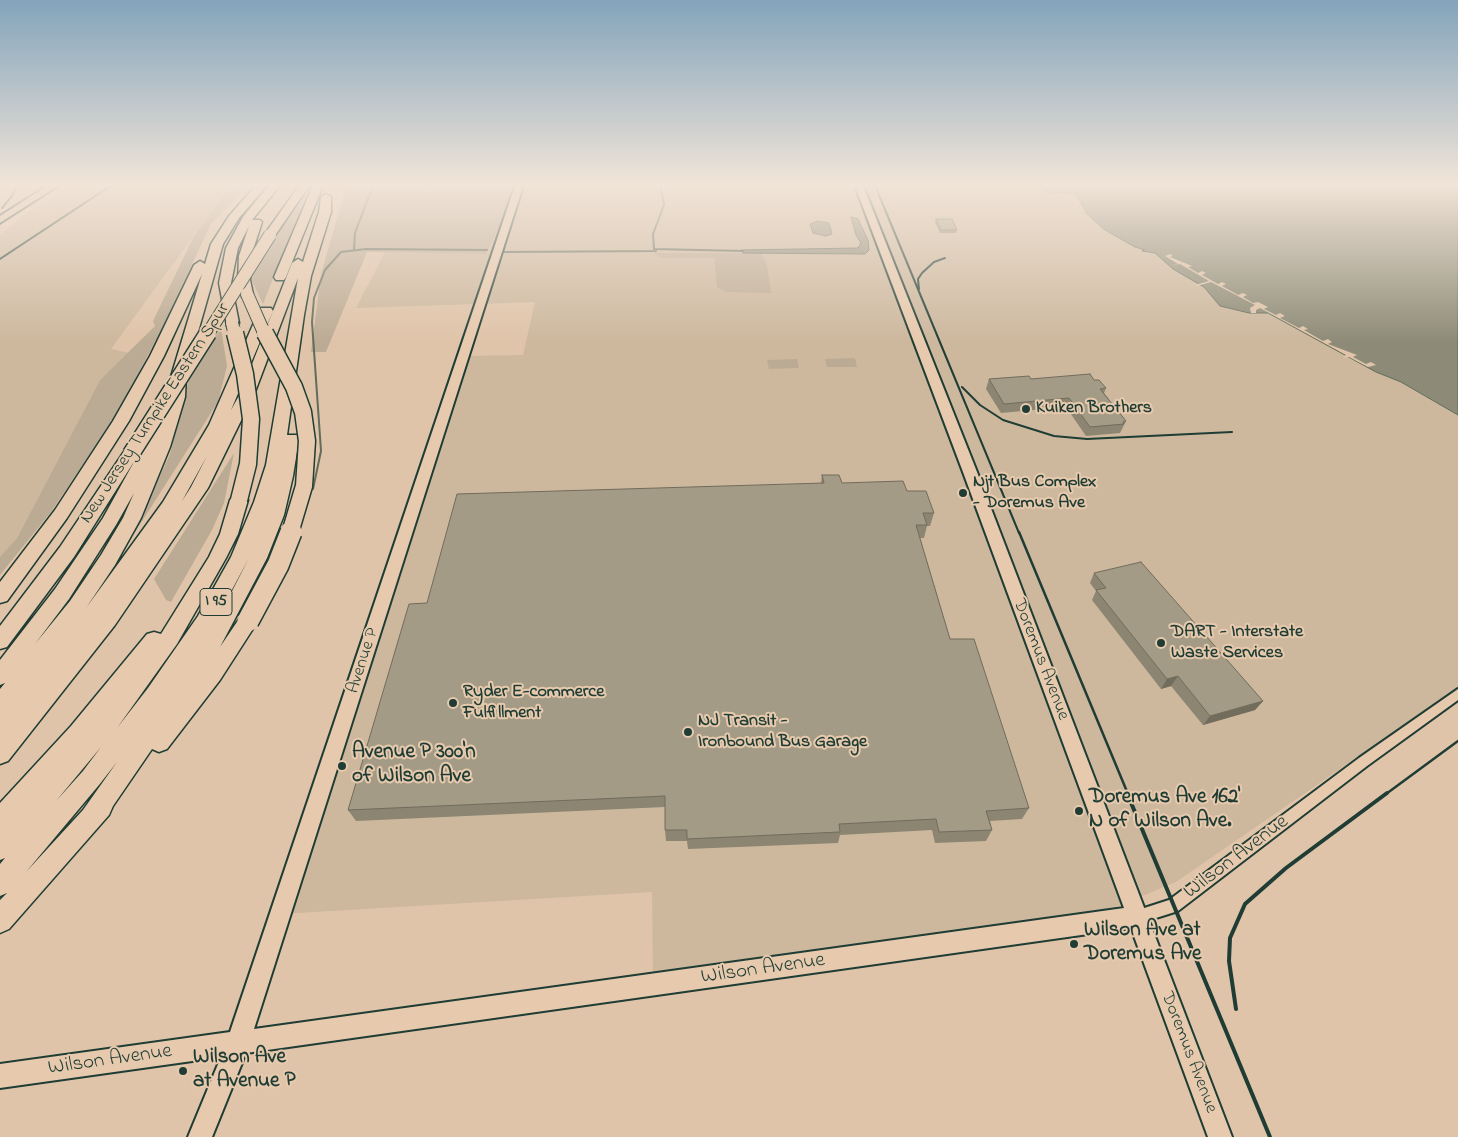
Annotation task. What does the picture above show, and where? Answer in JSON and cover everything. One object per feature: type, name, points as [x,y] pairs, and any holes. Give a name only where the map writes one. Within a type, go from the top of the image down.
[{"type":"highway","points":[[0,596],[61,514],[109,442],[153,365],[214,236]]},
{"type":"highway","points":[[0,676],[62,594],[110,521],[140,466],[179,374],[213,256],[222,236]]},
{"type":"highway","name":"I 95","points":[[0,848],[103,729],[170,638],[218,558],[229,534],[248,464],[252,419],[245,374],[232,323],[225,283],[232,248],[238,236]]},
{"type":"highway","points":[[0,920],[166,734],[222,662],[248,621],[278,565],[294,522],[304,486],[307,441],[303,412],[294,387],[256,318],[247,294],[244,262],[250,236]]},
{"type":"highway","name":"New Jersey Turnpike Eastern Spur","points":[[0,641],[61,560],[105,489],[131,454],[269,236]]},
{"type":"highway","points":[[0,728],[56,661],[121,577],[170,506],[203,452],[304,236]]},
{"type":"highway","points":[[0,754],[108,620],[160,549],[203,481],[248,392],[308,236]]},
{"type":"highway","name":"I 95","points":[[0,882],[71,802],[141,714],[194,638],[228,580],[252,529],[274,465],[282,426],[295,326],[305,276],[317,236]]},
{"type":"highway","points":[[92,816],[205,655],[236,602],[264,543],[279,501],[290,452],[299,346],[295,326]]},
{"type":"highway","points":[[0,705],[77,606],[129,525],[150,480],[162,447],[177,397],[179,374]]},
{"type":"highway","points":[[0,619],[61,547],[105,489]]},
{"type":"highway","name":"I 95","points":[[0,820],[79,733],[157,636],[194,581],[238,500]]},
{"type":"main road","name":"Avenue P","points":[[200,1137],[238,1044],[503,236]]},
{"type":"main road","name":"Doremus Avenue","points":[[879,236],[970,472],[1220,1137]]},
{"type":"main road","name":"Wilson Avenue","points":[[0,1076],[1137,917]]},
{"type":"street","name":"Wilson Avenue","points":[[1137,917],[1174,906],[1363,762],[1458,694]]},
{"type":"shaded area","points":[[0,236],[193,236],[111,349],[129,353],[100,380],[17,538],[0,557]]},
{"type":"shaded area","points":[[194,236],[205,236],[164,324],[119,411],[51,512],[0,575],[0,557],[17,538],[100,380],[155,326],[153,321]]},
{"type":"shaded area","points":[[277,236],[290,236],[263,304],[250,277]]},
{"type":"shaded area","points":[[332,236],[495,236],[486,254],[367,252],[326,352],[311,352],[321,274]]},
{"type":"shaded area","points":[[495,236],[1116,236],[1135,247],[1146,250],[1147,253],[1155,253],[1174,270],[1204,287],[1220,306],[1249,313],[1268,313],[1376,372],[1401,382],[1458,415],[1458,693],[1385,738],[1176,882],[1116,907],[653,985],[652,892],[281,914],[463,356],[523,355],[535,302],[356,308],[385,252],[486,254]]},
{"type":"shaded area","points":[[857,236],[866,236],[869,250],[865,254],[743,253],[741,250],[858,248],[861,243]]},
{"type":"shaded area","points":[[1116,236],[1458,236],[1458,415],[1401,382],[1376,372],[1268,313],[1249,313],[1220,306],[1204,287],[1173,269],[1155,253],[1142,251],[1145,250],[1135,247]]},
{"type":"shaded area","points":[[653,253],[761,253],[767,265],[771,293],[726,292],[717,287],[714,258],[662,258]]},
{"type":"shaded area","points":[[221,328],[227,366],[218,402],[132,537],[170,454],[191,372]]},
{"type":"shaded area","points":[[855,358],[857,367],[827,367],[825,359]]},
{"type":"shaded area","points":[[797,359],[799,368],[769,369],[767,360]]},
{"type":"shaded area","points":[[234,453],[224,503],[212,530],[171,602],[166,600],[154,579]]},
{"type":"pier","points":[[1170,254],[1173,256],[1170,257],[1192,266],[1188,267],[1198,273],[1202,271],[1206,273],[1202,275],[1218,284],[1222,282],[1226,284],[1222,286],[1238,295],[1243,293],[1247,295],[1243,297],[1253,303],[1258,302],[1268,307],[1264,309],[1276,315],[1280,313],[1285,316],[1280,318],[1299,328],[1303,326],[1308,329],[1304,330],[1323,341],[1328,339],[1332,342],[1328,344],[1357,355],[1353,357],[1366,364],[1371,362],[1376,365],[1368,367],[1349,357],[1345,358],[1343,357],[1346,355],[1260,308],[1256,310],[1256,313],[1251,313],[1250,308],[1255,305],[1211,282],[1195,285],[1209,281],[1180,264],[1169,266],[1178,264],[1165,256]]},
{"type":"building","name":"Kuiken Brothers","points":[[1090,374],[1094,380],[1099,380],[1106,388],[1100,389],[1126,421],[1123,422],[1124,424],[1090,427],[1069,398],[1004,404],[989,379],[1029,376],[1031,379]]},
{"type":"building","name":"NJ Transit - Ironbound Bus Garage","points":[[822,475],[839,475],[842,483],[903,481],[907,491],[926,491],[934,513],[923,513],[927,525],[916,525],[950,639],[974,639],[1029,808],[986,811],[992,830],[939,832],[936,819],[839,824],[840,832],[687,839],[687,830],[665,830],[665,796],[348,810],[409,604],[427,603],[457,494],[824,483]]},
{"type":"building","name":"DART - Interstate Waste Services","points":[[1141,562],[1263,701],[1210,716],[1178,676],[1167,679],[1096,590],[1106,588],[1094,573]]},
{"type":"waterway","points":[[354,250],[355,236]]},
{"type":"waterway","points":[[653,236],[654,249],[743,251]]},
{"type":"waterway","points":[[313,489],[321,451],[312,322],[314,298],[325,270],[341,252],[366,249],[487,250]]},
{"type":"waterway","points":[[503,252],[656,251]]},
{"type":"railway","points":[[0,259],[35,236]]},
{"type":"railway","points":[[896,236],[1019,533]]},
{"type":"railway","points":[[919,289],[918,279],[922,273],[934,262],[945,258]]},
{"type":"railway","points":[[962,387],[980,405],[1003,420],[1054,436],[1087,439],[1232,432]]},
{"type":"railway","points":[[1019,532],[1128,794]]},
{"type":"railway","points":[[1386,794],[1458,741]]},
{"type":"railway","points":[[1127,793],[1270,1137]]},
{"type":"railway","points":[[1236,1009],[1229,961],[1230,938],[1245,904],[1286,868],[1387,793]]},
{"type":"place","name":"Kuiken Brothers","points":[[1026,409]]},
{"type":"place","name":"Njt Bus Complex - Doremus Ave","points":[[963,493]]},
{"type":"place","name":"DART - Interstate Waste Services","points":[[1161,643]]},
{"type":"place","name":"Ryder E-commerce Fulfillment","points":[[453,703]]},
{"type":"place","name":"NJ Transit - Ironbound Bus Garage","points":[[688,732]]},
{"type":"place","name":"Avenue P 300'n of Wilson Ave","points":[[342,766]]},
{"type":"place","name":"Doremus Ave 162' N of Wilson Ave.","points":[[1079,811]]},
{"type":"place","name":"Wilson Ave at Doremus Ave","points":[[1074,944]]},
{"type":"place","name":"Wilson Ave at Avenue P","points":[[183,1071]]}]
